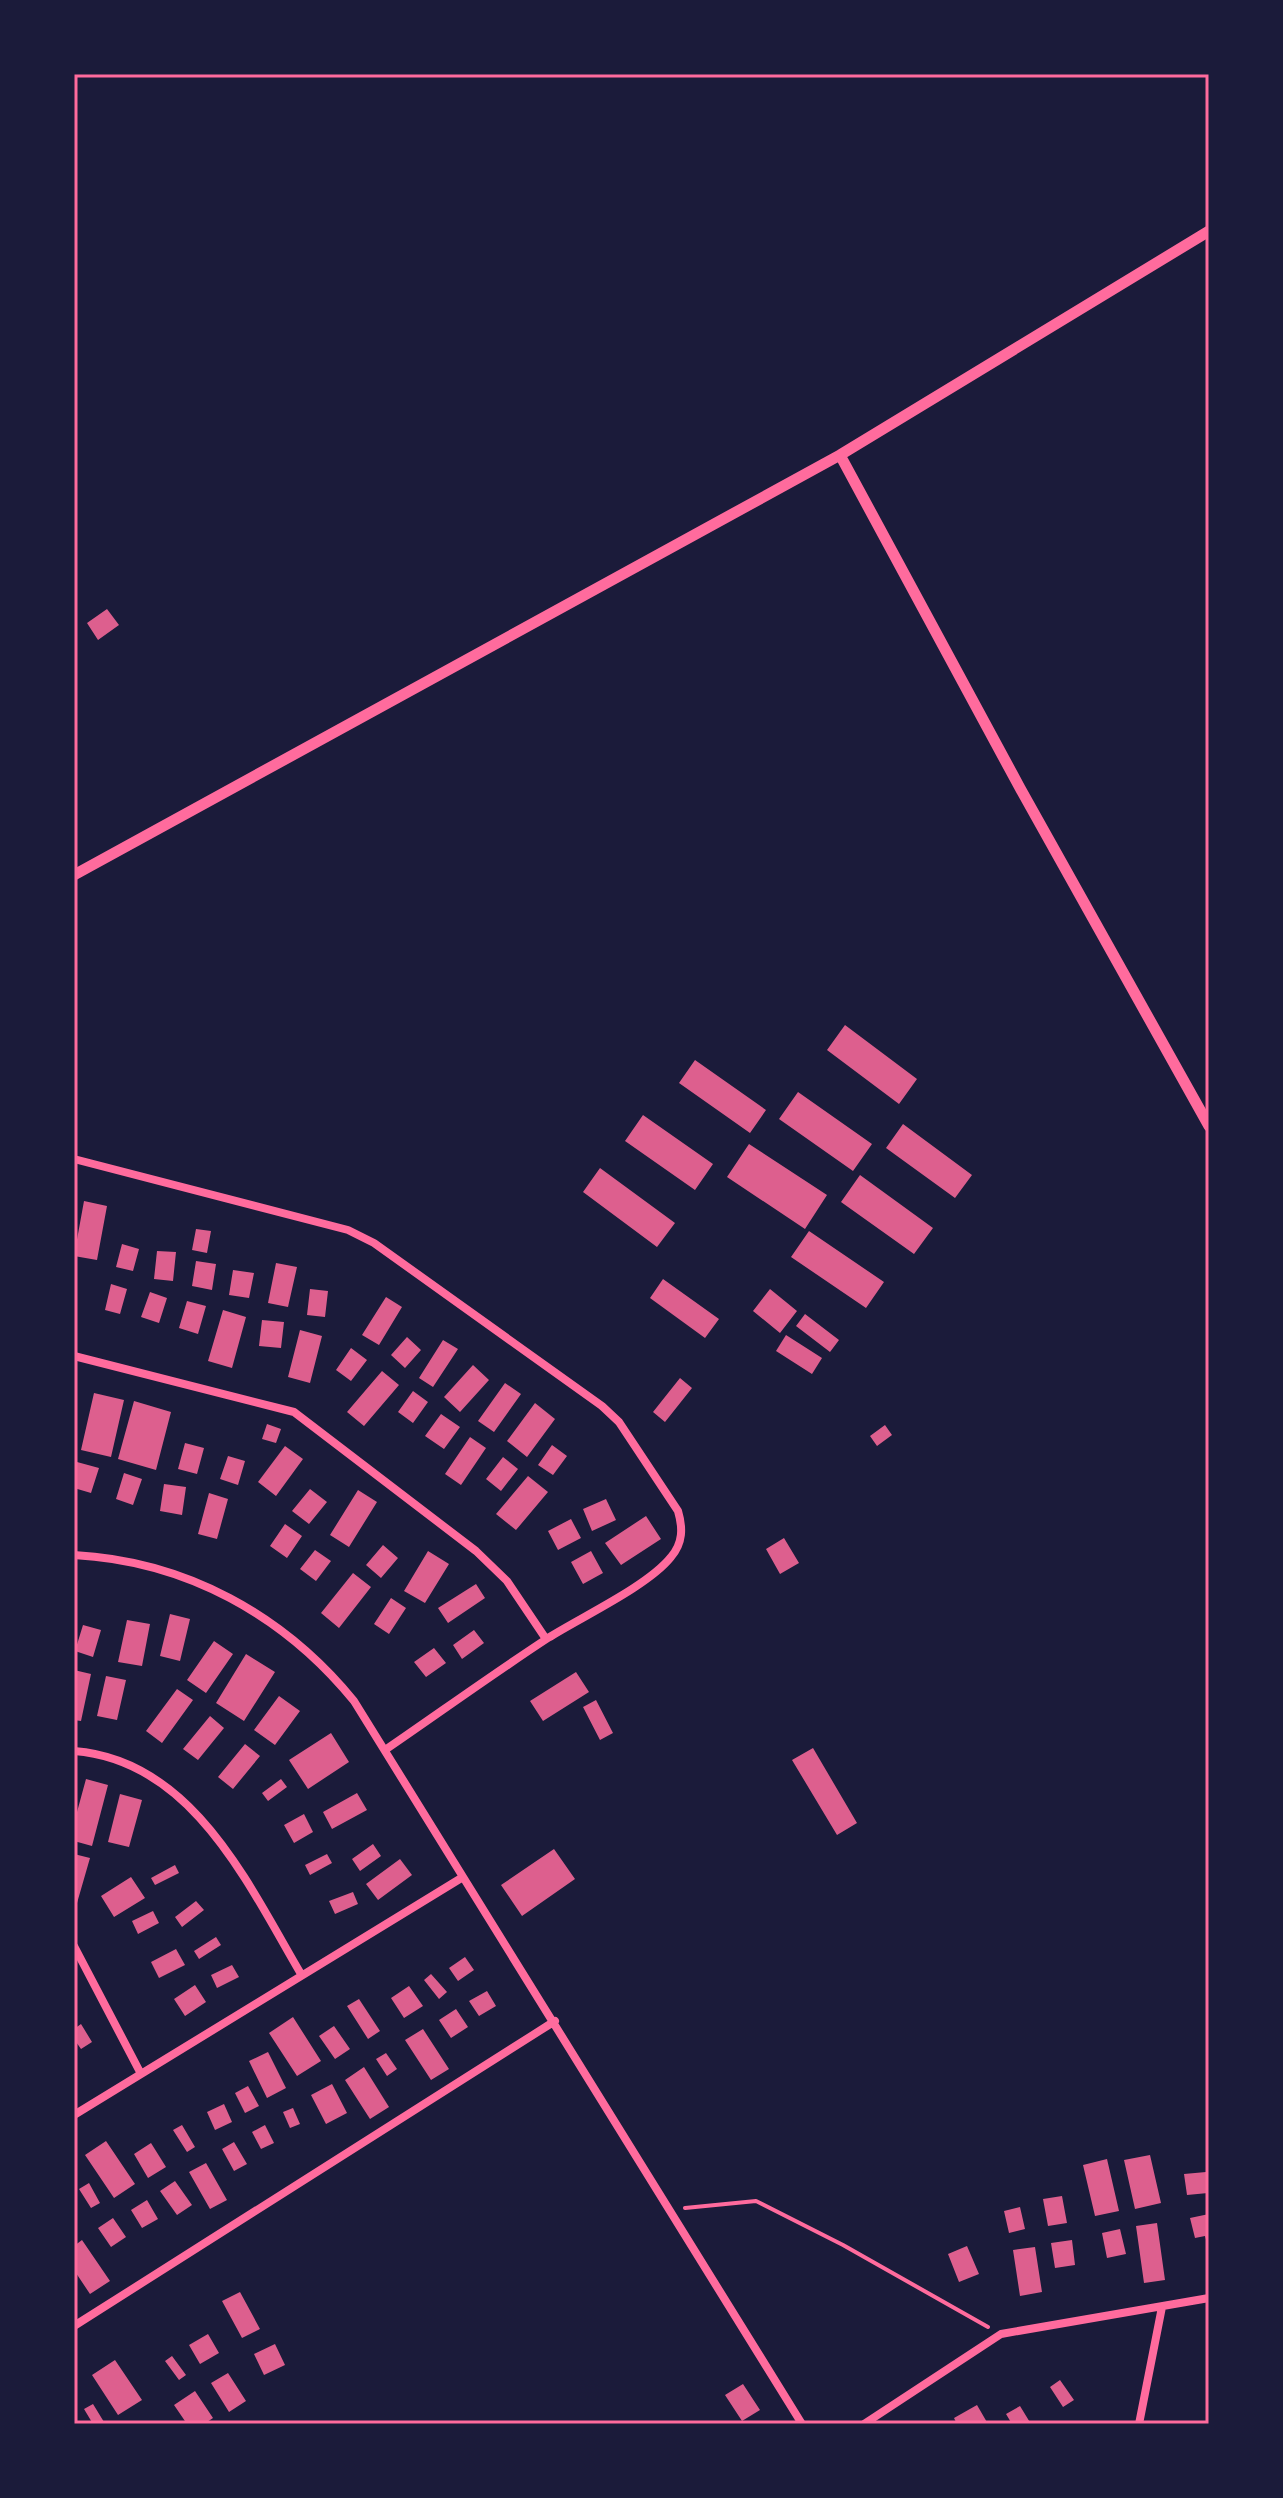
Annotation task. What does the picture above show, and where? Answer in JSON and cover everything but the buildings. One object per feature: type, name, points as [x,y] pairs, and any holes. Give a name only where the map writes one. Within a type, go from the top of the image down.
[{"type":"street","points":[[74,875],[840,455],[1209,231]]},
{"type":"street","points":[[840,455],[1020,788],[1209,1126]]},
{"type":"street","points":[[74,1159],[348,1230],[398,1260],[593,1399],[619,1422],[678,1511],[682,1525],[680,1541],[674,1554],[655,1572],[546,1639],[385,1750]]},
{"type":"street","points":[[74,1356],[294,1412],[476,1551],[507,1581],[546,1639]]},
{"type":"street","points":[[74,1555],[157,1568],[214,1587],[240,1601],[318,1660],[354,1701],[802,2424]]},
{"type":"street","points":[[74,1751],[125,1764],[157,1783],[205,1821],[229,1852],[301,1974]]},
{"type":"street","points":[[74,2115],[463,1877]]},
{"type":"street","points":[[74,1946],[140,2072]]},
{"type":"street","points":[[74,2326],[555,2021]]},
{"type":"street","points":[[864,2424],[1001,2334],[1209,2298]]},
{"type":"street","points":[[1139,2424],[1162,2307]]},
{"type":"path","points":[[671,2210],[756,2201],[843,2245],[1001,2334]]}]
